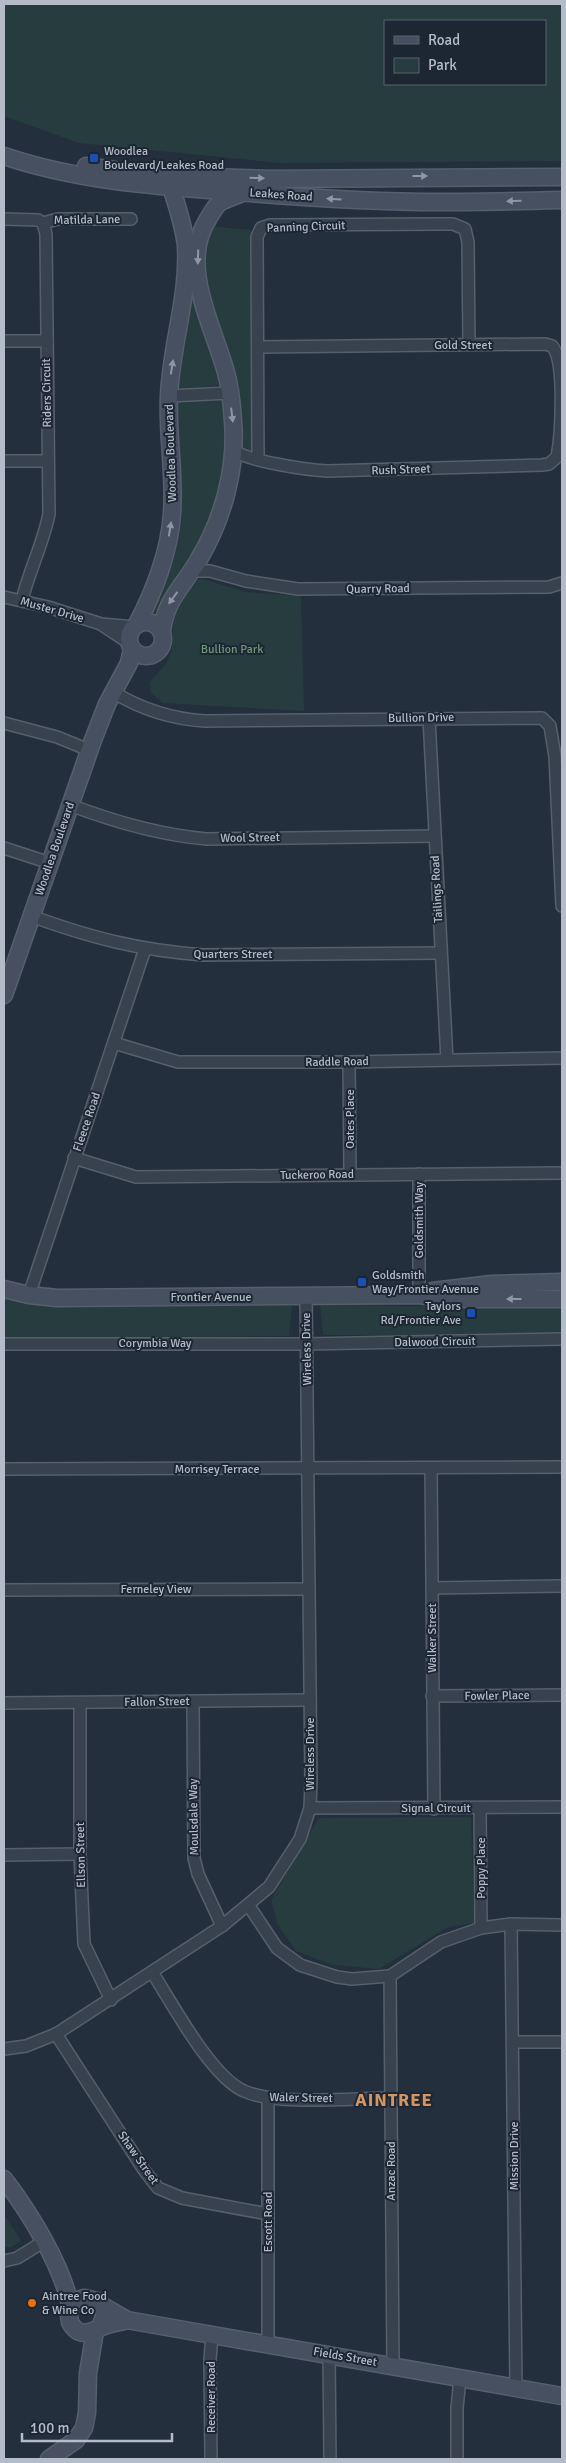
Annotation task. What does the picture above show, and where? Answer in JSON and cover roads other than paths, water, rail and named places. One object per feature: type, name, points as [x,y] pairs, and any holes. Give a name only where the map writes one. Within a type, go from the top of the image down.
[{"type":"street","name":"Leakes Road","points":[[4,147],[78,164],[148,175],[271,179],[562,177]]},
{"type":"street","name":"Leakes Road","points":[[4,156],[46,168],[112,182],[242,193],[440,202],[562,200]]},
{"type":"street","name":"Woodlea Boulevard","points":[[135,626],[145,609],[167,543],[172,513],[169,396],[185,291],[186,245],[171,187]]},
{"type":"street","points":[[162,632],[154,624],[142,622],[130,632],[130,646],[140,656],[146,657],[157,653],[163,644],[162,632],[167,606],[201,557],[217,522],[228,486],[243,457],[226,371],[205,310],[199,278],[198,249],[205,225],[218,204],[242,193]]},
{"type":"street","points":[[4,219],[32,219],[43,223]]},
{"type":"street","name":"Matilda Lane","points":[[43,223],[58,219],[131,220]]},
{"type":"street","points":[[182,224],[192,219],[205,225]]},
{"type":"street","name":"Riders Circuit","points":[[22,600],[25,584],[46,528],[49,514],[46,234],[43,223]]},
{"type":"street","name":"Panning Circuit","points":[[243,457],[258,347],[257,237],[261,228],[270,225],[460,226],[465,229],[468,242],[469,344]]},
{"type":"street","points":[[4,341],[47,341]]},
{"type":"street","name":"Gold Street","points":[[258,347],[545,344],[556,351],[560,366],[558,449],[555,460]]},
{"type":"street","name":"Woodlea Boulevard","points":[[169,396],[229,393]]},
{"type":"street","name":"Rush Street","points":[[243,457],[326,471],[542,465],[555,460]]},
{"type":"street","points":[[4,461],[48,461]]},
{"type":"street","points":[[201,557],[210,571]]},
{"type":"street","name":"Quarry Road","points":[[192,571],[210,571],[246,581],[303,590],[549,587],[562,583]]},
{"type":"street","name":"Quarry Road","points":[[549,587],[562,592]]},
{"type":"street","name":"Muster Drive","points":[[4,597],[22,600],[101,624],[135,626]]},
{"type":"street","name":"Muster Drive","points":[[101,624],[130,646]]},
{"type":"street","name":"Woodlea Boulevard","points":[[5,989],[89,750],[129,663],[130,646]]},
{"type":"street","name":"Woodlea Boulevard","points":[[112,697],[157,653]]},
{"type":"street","name":"Bullion Drive","points":[[112,697],[167,716],[186,720],[536,717],[547,721],[552,735],[555,756],[562,906]]},
{"type":"street","name":"Tailings Road","points":[[429,718],[447,1060]]},
{"type":"street","points":[[4,723],[57,737],[89,750]]},
{"type":"street","name":"Wool Street","points":[[70,806],[146,830],[181,837],[434,836]]},
{"type":"street","points":[[4,848],[50,864]]},
{"type":"street","name":"Quarters Street","points":[[31,916],[106,941],[146,949],[203,956],[440,953]]},
{"type":"street","name":"Fleece Road","points":[[29,1295],[146,949]]},
{"type":"street","name":"Raddle Road","points":[[114,1043],[178,1062],[349,1062],[562,1058]]},
{"type":"street","name":"Oates Place","points":[[349,1062],[350,1175]]},
{"type":"street","name":"Tuckeroo Road","points":[[74,1158],[136,1176],[562,1173]]},
{"type":"street","name":"Goldsmith Way","points":[[419,1174],[419,1295]]},
{"type":"street","points":[[538,1282],[562,1277]]},
{"type":"street","name":"Frontier Avenue","points":[[419,1295],[446,1288],[562,1282]]},
{"type":"street","name":"Frontier Avenue","points":[[4,1289],[29,1295],[57,1298],[419,1295],[449,1299],[562,1299]]},
{"type":"street","name":"Wireless Drive","points":[[4,2049],[26,2046],[56,2034],[222,1926],[249,1906],[269,1887],[300,1840],[310,1808],[306,1296]]},
{"type":"street","name":"Dalwood Circuit","points":[[307,1344],[562,1340]]},
{"type":"street","name":"Corymbia Way","points":[[4,1344],[307,1344]]},
{"type":"street","points":[[431,1468],[562,1467]]},
{"type":"street","name":"Morrisey Terrace","points":[[4,1469],[431,1468]]},
{"type":"street","name":"Walker Street","points":[[431,1468],[434,1809]]},
{"type":"street","points":[[432,1588],[562,1586]]},
{"type":"street","name":"Ferneley View","points":[[4,1590],[309,1588]]},
{"type":"street","name":"Fowler Place","points":[[432,1696],[562,1695]]},
{"type":"street","name":"Fallon Street","points":[[4,1703],[310,1700]]},
{"type":"street","name":"Moulsdale Way","points":[[193,1702],[194,1858],[198,1874],[222,1926]]},
{"type":"street","name":"Ellson Street","points":[[80,1703],[80,1854],[84,1944],[111,2000]]},
{"type":"street","name":"Signal Circuit","points":[[310,1808],[562,1808]]},
{"type":"street","name":"Poppy Place","points":[[480,1808],[481,1928]]},
{"type":"street","points":[[4,1855],[80,1854]]},
{"type":"street","points":[[249,1906],[277,1948],[300,1965],[337,1978],[352,1979],[390,1976],[441,1942],[481,1928],[511,1924],[562,1925]]},
{"type":"street","name":"Mission Drive","points":[[511,1924],[516,2388]]},
{"type":"street","name":"Waler Street","points":[[152,1972],[218,2072],[242,2091],[268,2099],[391,2098]]},
{"type":"street","name":"Anzac Road","points":[[390,1976],[393,2366]]},
{"type":"street","name":"Shaw Street","points":[[56,2034],[144,2170],[158,2188],[182,2198],[268,2214]]},
{"type":"street","points":[[513,2042],[562,2042]]},
{"type":"street","name":"Escott Road","points":[[268,2099],[268,2345]]},
{"type":"street","points":[[4,2170],[9,2185],[64,2280],[71,2308],[70,2322],[79,2332],[88,2372],[88,2413],[84,2428],[76,2440],[60,2456]]},
{"type":"street","points":[[4,2261],[17,2258],[43,2242]]},
{"type":"street","points":[[64,2280],[84,2298]]},
{"type":"street","points":[[71,2308],[78,2300],[92,2298],[101,2304],[105,2314],[98,2330],[88,2372]]},
{"type":"street","name":"Fields Street","points":[[101,2304],[127,2320],[562,2396]]},
{"type":"street","name":"Fields Street","points":[[98,2330],[127,2320]]},
{"type":"street","points":[[79,2332],[86,2334],[98,2330]]},
{"type":"street","name":"Receiver Road","points":[[211,2459],[210,2359],[212,2336]]},
{"type":"street","points":[[329,2354],[330,2459]]},
{"type":"street","points":[[457,2459],[457,2408],[460,2378]]},
{"type":"place","name":"Woodlea Boulevard/Leakes Road","points":[[94,158]]},
{"type":"place","name":"Goldsmith Way/Frontier Avenue","points":[[362,1282]]},
{"type":"place","name":"Taylors Rd/Frontier Ave","points":[[471,1313]]},
{"type":"place","name":"Aintree Food & Wine Co","points":[[32,2303]]},
{"type":"district","name":"AINTREE","points":[[394,2100]]},
{"type":"park label","name":"Bullion Park","points":[[232,649]]}]
